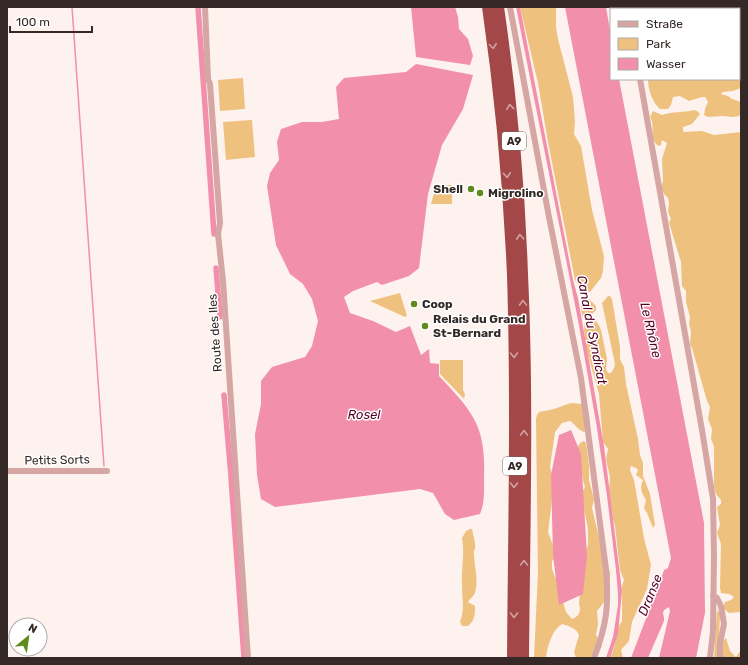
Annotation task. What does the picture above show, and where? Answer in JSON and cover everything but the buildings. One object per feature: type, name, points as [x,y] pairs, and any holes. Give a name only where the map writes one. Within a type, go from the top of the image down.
[{"type":"highway","name":"A9","points":[[488,7],[504,137],[513,274],[515,427],[513,658]]},
{"type":"highway","name":"A9","points":[[498,7],[514,146],[522,276],[524,407],[523,658]]},
{"type":"street","name":"Route des Iles","points":[[205,7],[207,67],[210,84],[220,223],[218,234],[248,658]]},
{"type":"street","points":[[510,7],[548,217],[585,401],[608,593],[607,615],[601,640],[594,658]]},
{"type":"street","points":[[640,80],[713,499],[713,631],[710,658]]},
{"type":"street","name":"Petits Sorts","points":[[7,472],[107,471]]},
{"type":"street","points":[[713,596],[717,598],[721,606],[724,624],[720,644],[720,658]]},
{"type":"green space","points":[[520,7],[556,7],[556,27],[558,39],[573,97],[575,121],[574,134],[581,146],[592,210],[604,256],[601,278],[590,292],[581,288],[575,280],[538,83]]},
{"type":"green space","points":[[741,7],[741,47],[740,8],[700,8]]},
{"type":"green space","points":[[740,54],[741,88],[723,92],[721,94],[741,102],[741,112],[739,116],[708,117],[704,115],[708,102],[705,97],[689,101],[680,96],[673,97],[671,105],[668,109],[660,109],[657,106],[650,91],[648,80],[740,80]]},
{"type":"green space","points":[[243,78],[245,109],[220,111],[218,80]]},
{"type":"green space","points":[[694,110],[700,114],[692,124],[683,127],[684,132],[702,131],[714,135],[741,132],[741,612],[729,613],[723,608],[725,602],[734,597],[729,594],[721,593],[720,588],[721,544],[717,533],[720,525],[717,507],[721,504],[721,500],[716,494],[714,487],[714,446],[711,439],[712,429],[708,419],[710,407],[690,345],[690,317],[686,302],[686,291],[682,286],[681,262],[669,222],[671,219],[668,212],[668,198],[664,194],[661,187],[663,181],[662,159],[667,143],[662,140],[661,145],[659,146],[654,140],[652,121],[650,117],[653,111],[662,115]]},
{"type":"green space","points":[[252,120],[255,157],[226,160],[223,122]]},
{"type":"green space","points":[[452,185],[452,204],[431,204],[436,186]]},
{"type":"green space","points":[[400,293],[407,316],[405,317],[370,301]]},
{"type":"green space","points":[[608,296],[612,299],[620,347],[620,359],[624,367],[640,455],[643,463],[643,476],[650,494],[655,525],[653,528],[644,508],[646,500],[641,488],[643,480],[636,475],[638,470],[631,466],[630,470],[634,480],[644,538],[651,565],[647,589],[632,622],[629,641],[621,650],[623,658],[610,658],[619,626],[622,621],[622,586],[624,580],[620,570],[609,491],[610,477],[606,459],[608,449],[603,442],[599,394],[586,348],[584,330],[585,321],[582,315],[581,306],[586,299],[589,299],[596,306],[596,310],[592,314],[592,317],[599,325],[601,330],[607,359],[606,369],[608,373],[611,373],[615,364],[602,303]]},
{"type":"green space","points":[[440,360],[463,360],[464,399],[440,374]]},
{"type":"green space","points":[[571,403],[582,404],[588,408],[590,422],[586,431],[584,432],[570,421],[562,423],[555,432],[550,467],[553,492],[548,532],[557,555],[552,561],[552,569],[566,612],[572,619],[578,615],[580,611],[579,603],[583,560],[588,545],[588,529],[581,494],[585,487],[577,448],[580,443],[584,441],[586,443],[589,465],[589,480],[594,499],[592,508],[601,546],[610,572],[610,579],[604,602],[597,611],[598,624],[596,635],[602,644],[601,648],[589,658],[576,658],[574,652],[579,635],[574,629],[562,624],[555,630],[546,658],[534,658],[538,572],[536,419],[539,412]]},
{"type":"green space","points":[[472,529],[475,544],[474,551],[477,582],[474,594],[468,602],[475,606],[475,612],[470,624],[468,626],[462,626],[460,622],[463,608],[462,538],[466,531]]},
{"type":"green space","points":[[717,610],[720,614],[718,658],[714,658]]},
{"type":"green space","points":[[726,638],[730,651],[736,657],[741,650],[741,658],[721,658],[722,642]]},
{"type":"water","points":[[411,7],[455,7],[459,29],[468,39],[473,56],[470,65],[416,57]]},
{"type":"water","name":"Canal du Syndicat","points":[[516,7],[520,7],[573,280],[578,298],[604,446],[622,591],[618,634],[610,658],[606,658],[613,637],[618,605],[618,594],[607,496],[578,320]]},
{"type":"water","name":"Le Rhône","points":[[565,7],[606,7],[610,30],[610,80],[619,80],[704,523],[705,613],[696,658],[659,658],[670,611],[669,607],[664,610],[664,621],[648,658],[631,658],[664,570],[668,568],[671,558]]},
{"type":"water","name":"Rosel","points":[[416,64],[473,75],[463,109],[442,145],[428,194],[419,268],[409,276],[382,285],[377,282],[353,291],[344,297],[350,313],[373,321],[396,332],[410,326],[421,355],[429,349],[430,363],[439,364],[439,376],[469,410],[480,432],[483,445],[484,496],[482,509],[480,514],[454,520],[445,514],[433,493],[420,489],[275,507],[261,499],[257,475],[255,434],[261,404],[261,381],[272,367],[305,357],[312,346],[318,321],[312,299],[303,284],[290,274],[276,245],[267,186],[270,173],[279,160],[277,142],[281,129],[302,122],[322,122],[339,119],[336,87],[344,78],[406,72]]},
{"type":"water","points":[[571,430],[581,454],[587,556],[583,594],[559,605],[553,555],[551,475],[559,435]]},
{"type":"waterway","points":[[72,7],[104,466]]},
{"type":"waterway","points":[[198,7],[214,234]]},
{"type":"waterway","points":[[216,268],[220,317]]},
{"type":"waterway","points":[[224,395],[231,476]]},
{"type":"waterway","points":[[231,478],[244,658]]},
{"type":"place","name":"Shell","points":[[471,189]]},
{"type":"place","name":"Migrolino","points":[[480,193]]},
{"type":"place","name":"Coop","points":[[414,304]]},
{"type":"place","name":"Relais du Grand St-Bernard","points":[[425,326]]},
{"type":"water label","name":"Dranse","points":[[650,595]]}]
